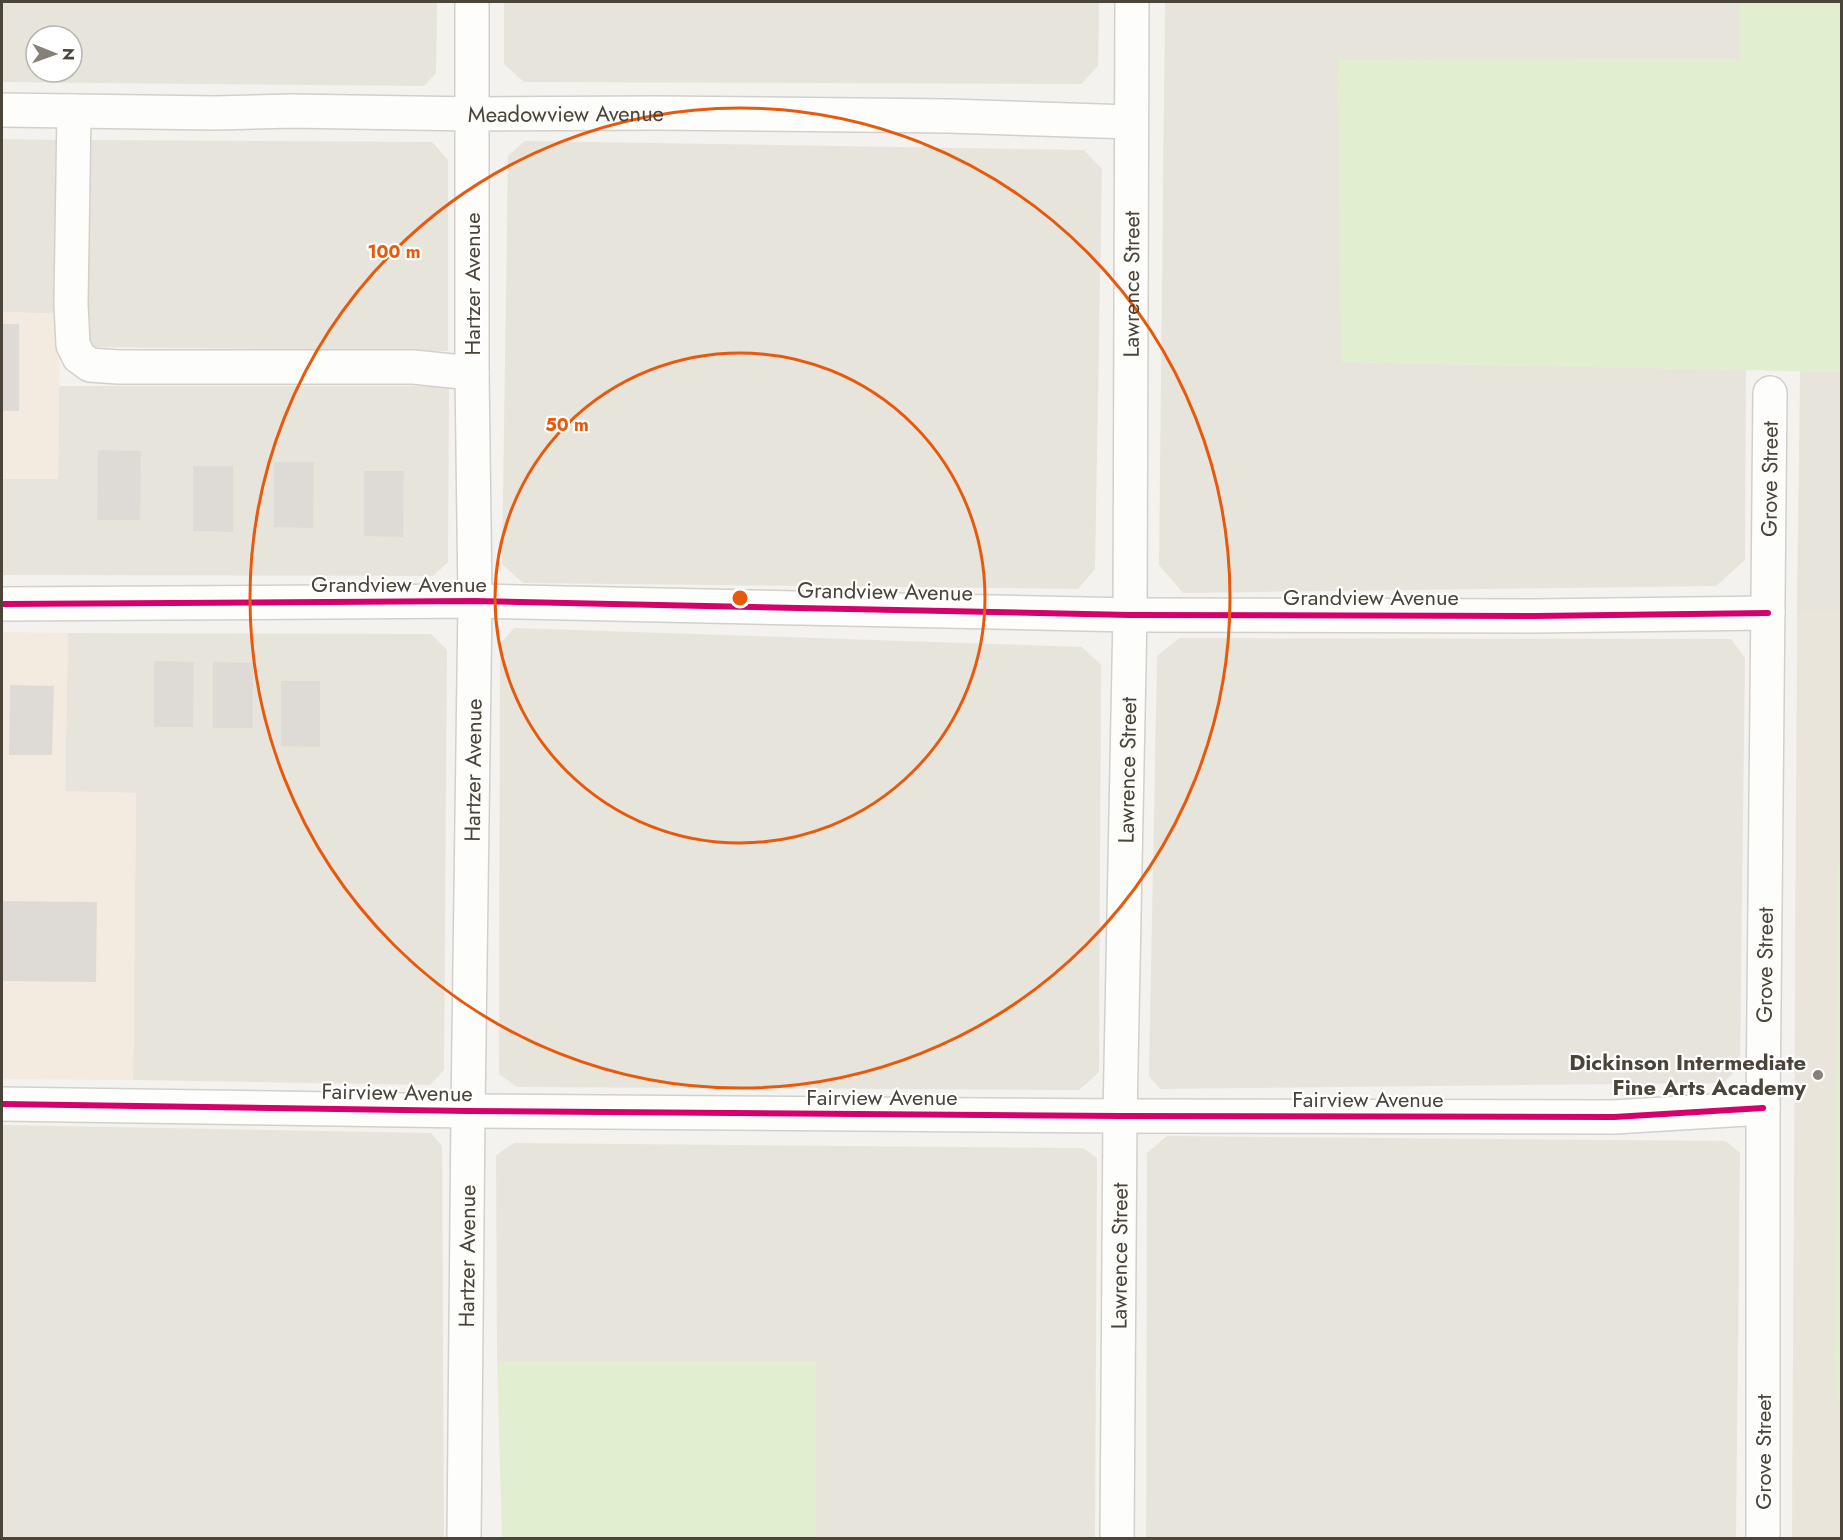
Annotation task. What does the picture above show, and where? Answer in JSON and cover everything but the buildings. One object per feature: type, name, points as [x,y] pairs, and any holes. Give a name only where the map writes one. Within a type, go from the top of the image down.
[{"type":"street","name":"Hartzer Avenue","points":[[464,1539],[475,601],[472,373],[472,2]]},
{"type":"street","name":"Lawrence Street","points":[[1117,1539],[1120,1116],[1130,615],[1132,2]]},
{"type":"street","name":"Meadowview Avenue","points":[[2,110],[473,114],[657,112],[914,115],[1131,122]]},
{"type":"street","points":[[74,111],[71,304],[73,345],[79,357],[90,365],[118,367],[413,367],[472,373]]},
{"type":"street","name":"Grove Street","points":[[1763,1539],[1763,1108],[1770,393]]},
{"type":"street","name":"Grandview Avenue","points":[[2,604],[475,601],[1130,615],[1535,616],[1768,613]]},
{"type":"street","name":"Fairview Avenue","points":[[2,1104],[468,1111],[1120,1116],[1614,1117],[1763,1108]]},
{"type":"shaded area","points":[[2,2],[437,2],[436,73],[424,86],[84,83],[84,24],[24,24],[24,82],[2,82]]},
{"type":"shaded area","points":[[504,2],[1099,2],[1098,66],[1081,84],[524,82],[504,64]]},
{"type":"shaded area","points":[[1165,2],[1740,2],[1740,59],[1338,61],[1342,362],[1746,370],[1745,560],[1716,586],[1183,593],[1159,565]]},
{"type":"shaded area","points":[[2,139],[61,140],[60,314],[2,312]]},
{"type":"shaded area","points":[[86,140],[432,142],[448,160],[448,351],[87,347]]},
{"type":"shaded area","points":[[525,141],[1084,150],[1102,169],[1095,569],[1078,589],[523,583],[502,564],[508,156]]},
{"type":"shaded area","points":[[2,312],[60,314],[58,479],[2,479]]},
{"type":"shaded area","points":[[1800,371],[1841,372],[1841,612],[1797,612]]},
{"type":"shaded area","points":[[59,386],[449,386],[448,562],[433,576],[2,575],[2,479],[58,479]]},
{"type":"shaded area","name":"Dickinson Intermediate Fine Arts Academy","points":[[1797,612],[1841,612],[1841,1538],[1792,1538]]},
{"type":"shaded area","points":[[514,628],[1082,647],[1101,665],[1099,1072],[1079,1090],[517,1087],[499,1074],[500,644]]},
{"type":"shaded area","points":[[2,632],[68,633],[65,791],[136,793],[133,1080],[2,1079]]},
{"type":"shaded area","points":[[68,633],[431,634],[447,650],[444,1070],[430,1085],[133,1080],[136,793],[65,792]]},
{"type":"shaded area","points":[[1179,638],[1731,639],[1745,658],[1740,1067],[1723,1083],[1160,1089],[1149,1076],[1157,656]]},
{"type":"shaded area","points":[[2,1125],[431,1133],[442,1146],[444,1538],[2,1538]]},
{"type":"shaded area","points":[[1167,1136],[1726,1141],[1740,1153],[1736,1538],[1146,1538],[1147,1153]]},
{"type":"shaded area","points":[[514,1143],[1083,1148],[1097,1158],[1095,1538],[816,1538],[816,1361],[497,1361],[496,1155]]},
{"type":"green space","points":[[1740,2],[1841,2],[1841,372],[1341,362],[1338,60],[1740,59]]},
{"type":"green space","points":[[1841,838],[1841,1410],[1837,1396],[1834,1362],[1838,871]]},
{"type":"green space","points":[[497,1361],[816,1361],[816,1538],[502,1538]]},
{"type":"cycle path","points":[[2,604],[475,601],[1130,615],[1535,616],[1768,613]]},
{"type":"cycle path","points":[[2,1104],[468,1111],[1120,1116],[1614,1117],[1763,1108]]},
{"type":"place","name":"Dickinson Intermediate Fine Arts Academy","points":[[1818,1075]]}]
